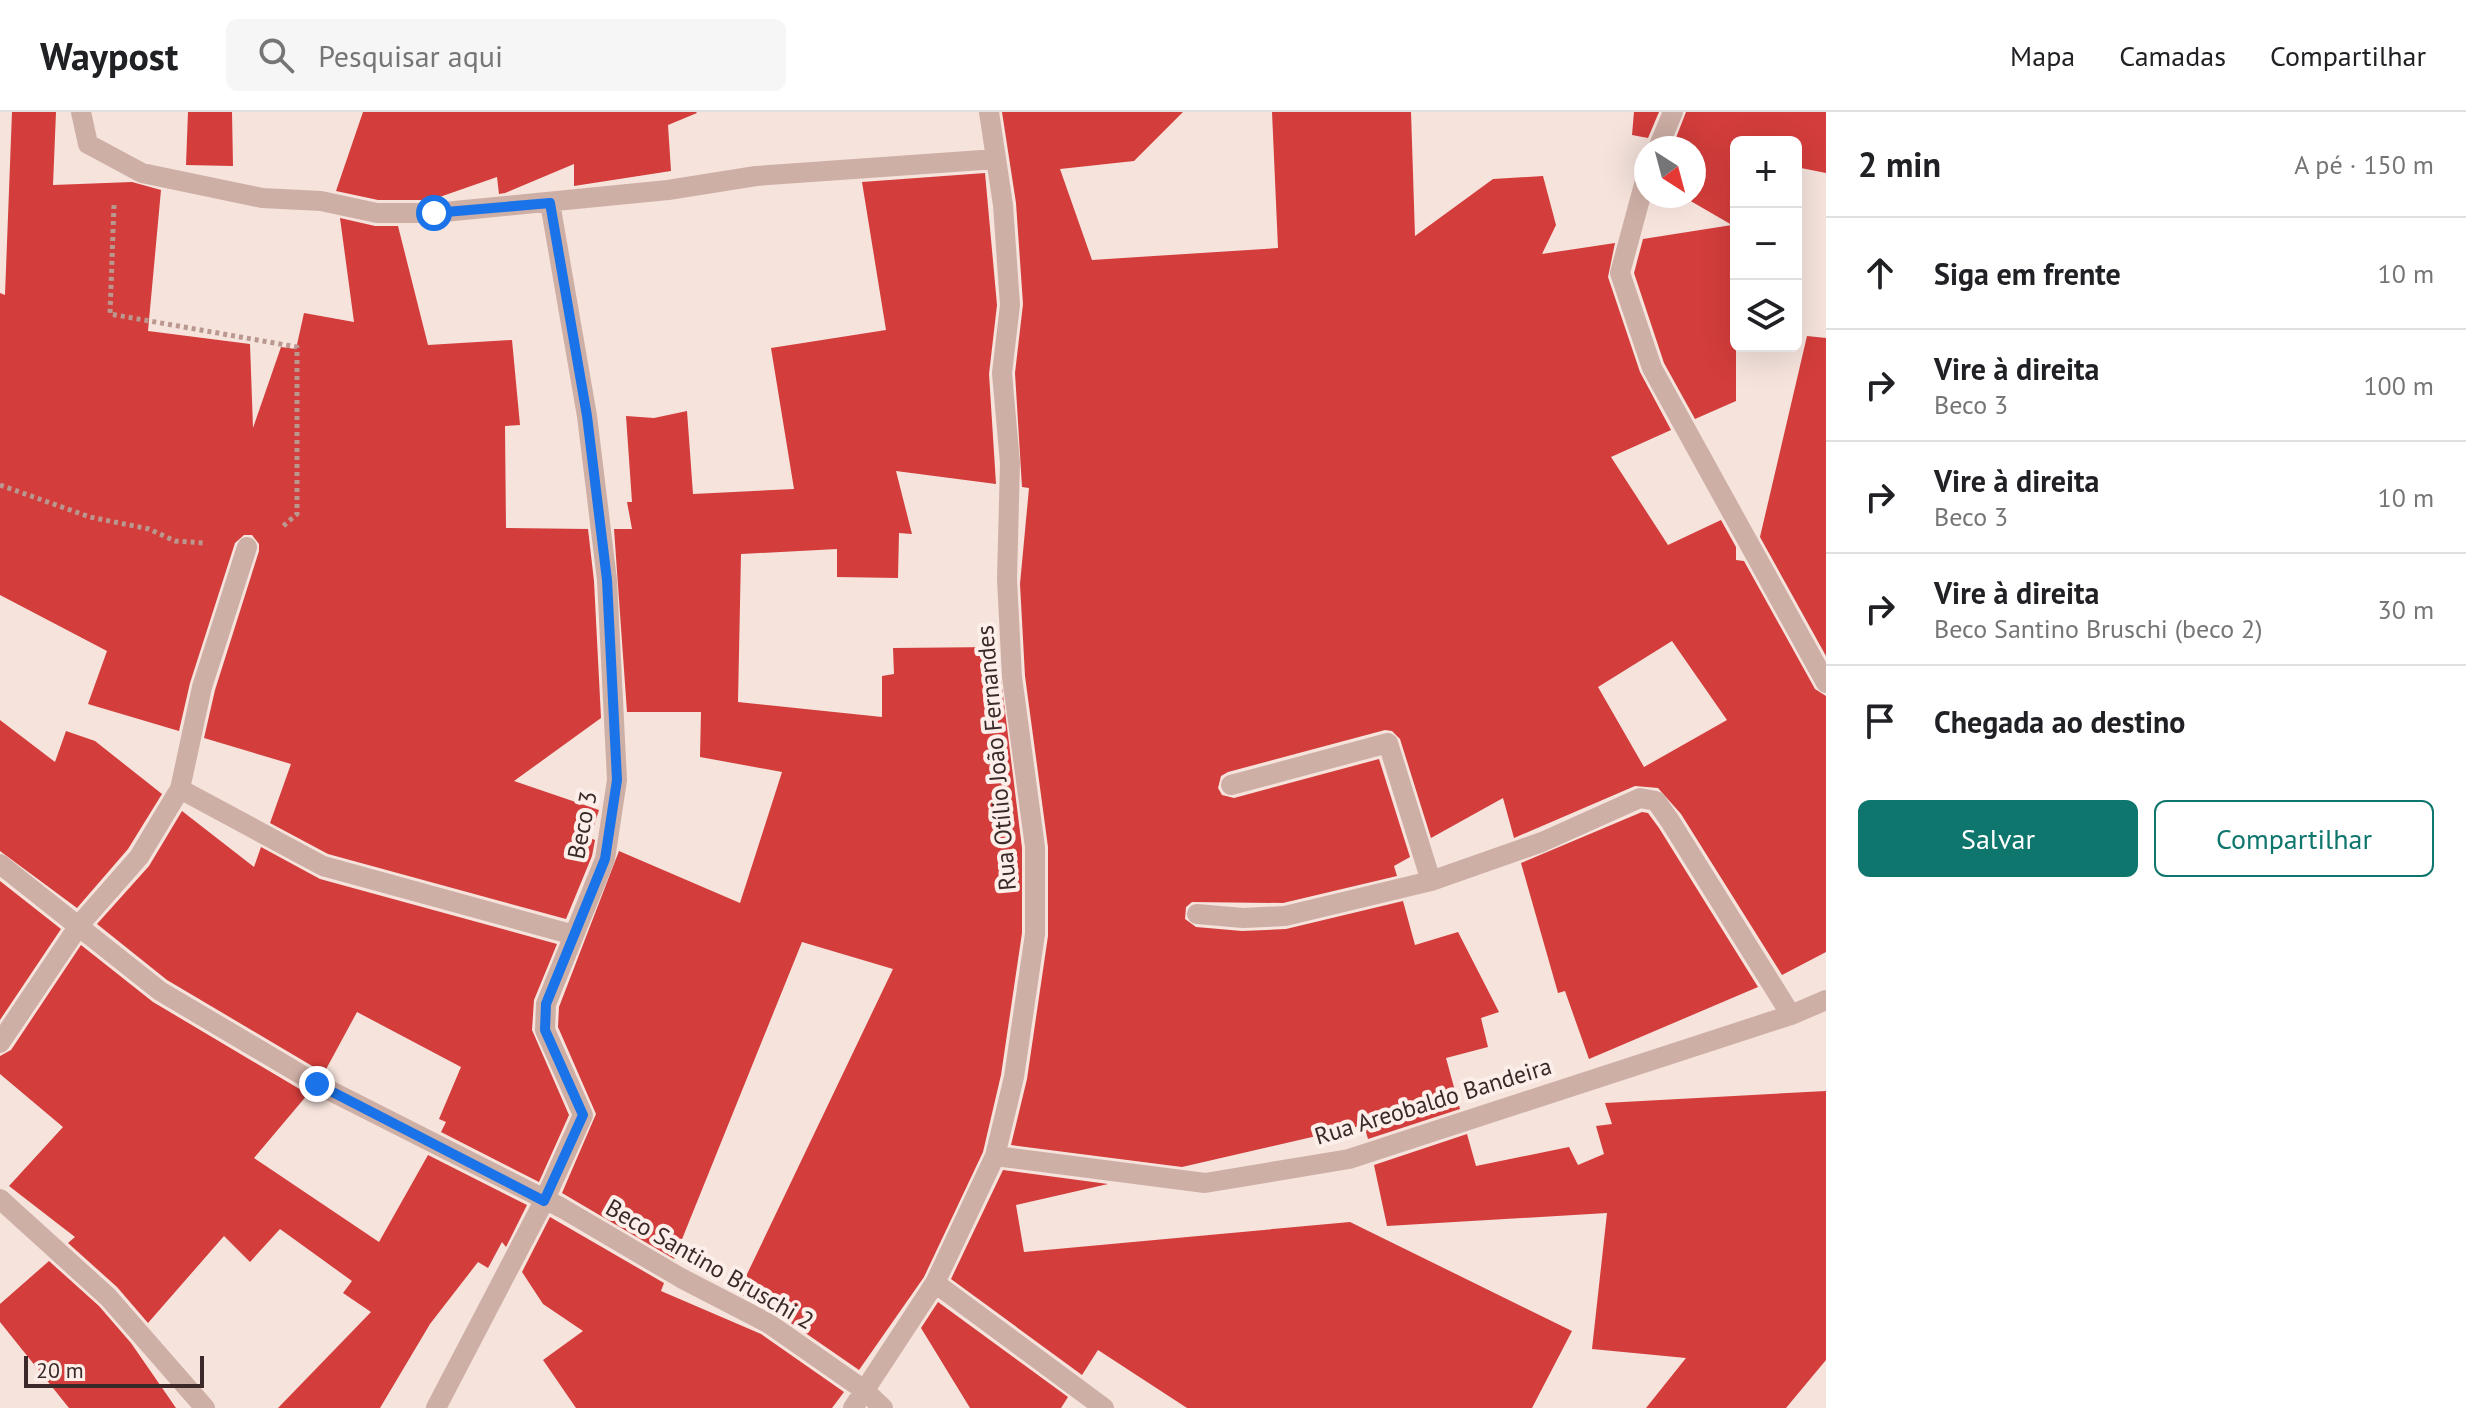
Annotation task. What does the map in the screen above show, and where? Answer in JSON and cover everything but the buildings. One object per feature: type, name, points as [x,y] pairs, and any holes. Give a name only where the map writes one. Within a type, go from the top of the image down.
[{"type":"street","points":[[81,112],[88,144],[142,173],[262,198],[321,201],[377,213],[434,213],[550,203],[668,190],[756,176],[996,159]]},
{"type":"street","name":"Rua Otílio João Fernandes","points":[[853,1408],[935,1283],[995,1156],[1016,1062],[1035,934],[1035,847],[1021,761],[1011,663],[1007,579],[1010,463],[1002,373],[1010,305],[989,112]]},
{"type":"street","points":[[1663,136],[1673,112]]},
{"type":"street","name":"Beco 3","points":[[436,1408],[544,1201],[583,1115],[545,1030],[546,1004],[605,859],[617,780],[607,580],[587,416],[550,203]]},
{"type":"street","points":[[1638,208],[1620,273],[1652,368],[1826,683]]},
{"type":"street","points":[[0,1043],[80,924],[139,857],[180,789],[202,687],[247,547]]},
{"type":"street","points":[[1231,785],[1388,743],[1431,881]]},
{"type":"street","points":[[180,789],[323,866],[574,935]]},
{"type":"street","points":[[1197,914],[1243,918],[1285,916],[1431,881],[1542,842],[1640,798],[1656,801],[1791,1015]]},
{"type":"street","name":"Beco Santino Bruschi 2","points":[[0,864],[80,924],[160,991],[317,1084],[562,1208],[681,1278],[768,1323],[864,1390],[883,1408]]},
{"type":"street","name":"Rua Areobaldo Bandeira","points":[[995,1156],[1205,1183],[1349,1159],[1791,1015],[1826,1000]]},
{"type":"street","points":[[0,1199],[108,1297],[205,1408]]},
{"type":"street","points":[[935,1283],[1104,1408]]},
{"type":"path","points":[[0,485],[49,504],[149,529],[175,541],[247,547],[277,531],[297,514],[297,347],[110,314],[115,187],[88,144]]},
{"type":"route","points":[[317,1084],[544,1201],[583,1115],[553,1042],[545,1030],[546,1004],[605,859],[617,780],[607,580],[587,416],[550,203],[434,213]]}]
